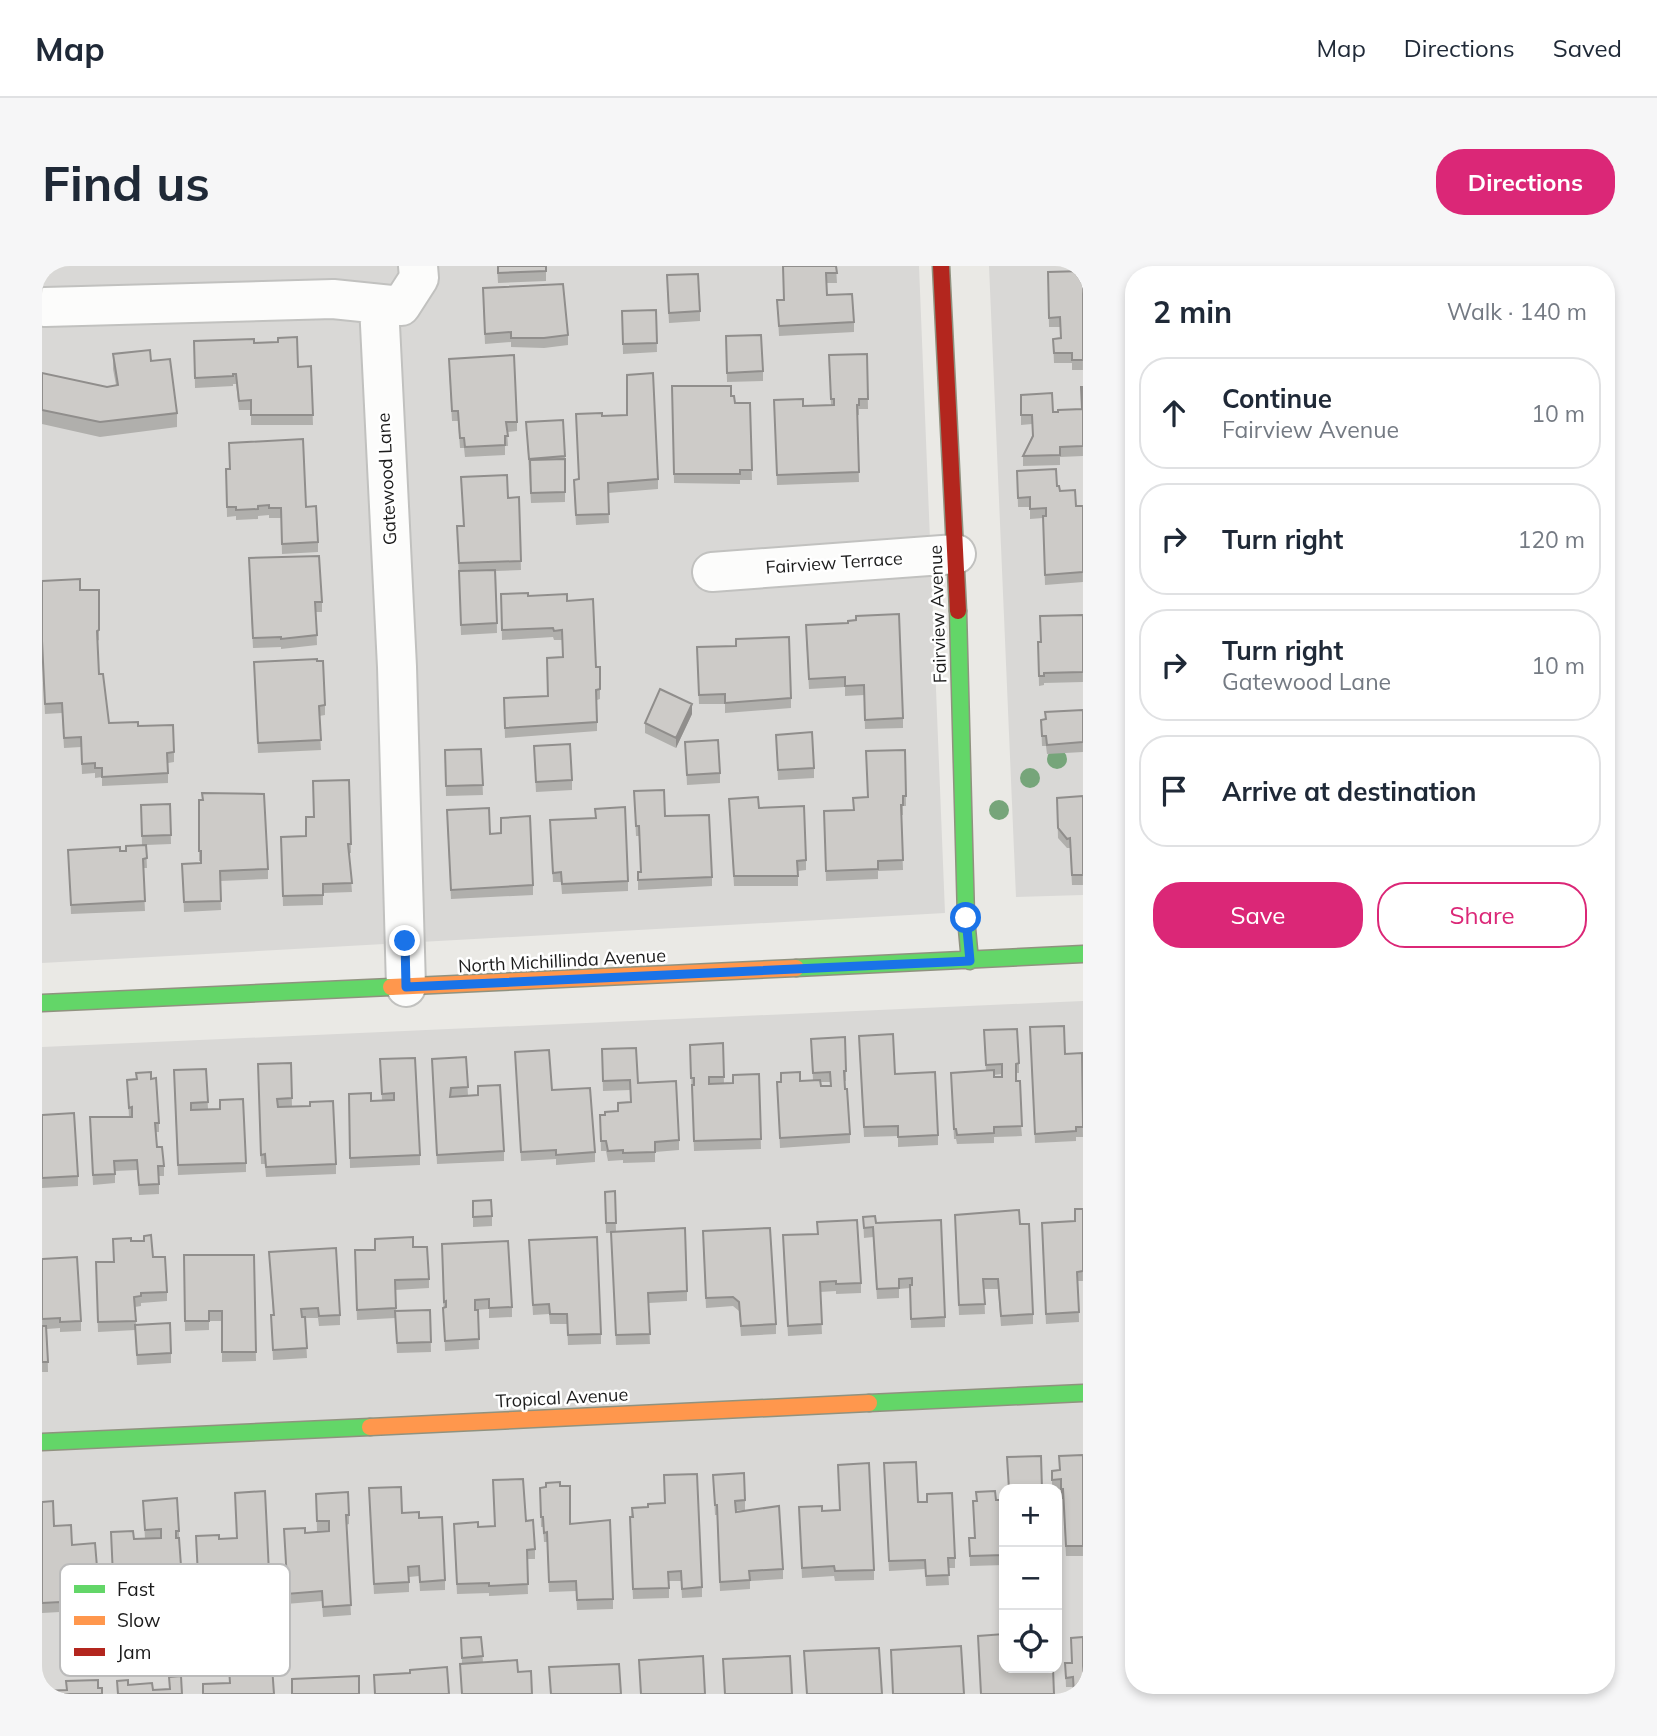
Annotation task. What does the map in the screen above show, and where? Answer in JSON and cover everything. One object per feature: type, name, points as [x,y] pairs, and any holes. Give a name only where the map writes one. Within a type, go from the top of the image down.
[{"type":"street","points":[[45,307],[333,299],[401,306],[419,278],[418,266]]},
{"type":"street","name":"Fairview Avenue","points":[[941,266],[956,554],[966,918],[970,961]]},
{"type":"street","name":"Gatewood Lane","points":[[379,305],[397,667],[406,987]]},
{"type":"street","name":"Fairview Terrace","points":[[712,572],[956,554]]},
{"type":"street","name":"North Michillinda Avenue","points":[[42,1003],[1083,954]]},
{"type":"street","name":"Tropical Avenue","points":[[42,1442],[1083,1393]]},
{"type":"shaded area","points":[[42,266],[919,266],[945,913],[42,963]]},
{"type":"shaded area","points":[[989,266],[1083,266],[1083,895],[1016,897]]},
{"type":"shaded area","points":[[1083,1001],[1083,1694],[42,1694],[42,1047]]},
{"type":"building","points":[[498,266],[546,266],[546,271],[498,273]]},
{"type":"building","points":[[783,266],[836,266],[837,273],[826,273],[827,295],[852,294],[854,322],[779,326],[777,300],[784,300]]},
{"type":"building","points":[[1083,271],[1083,360],[1072,360],[1072,353],[1054,353],[1053,339],[1061,338],[1060,317],[1049,318],[1048,272]]},
{"type":"building","points":[[698,274],[700,311],[669,313],[667,275]]},
{"type":"building","points":[[563,284],[568,335],[511,338],[511,332],[485,334],[483,288]]},
{"type":"building","points":[[656,310],[657,343],[623,344],[622,311]]},
{"type":"building","points":[[761,335],[763,371],[727,373],[726,336]]},
{"type":"building","points":[[297,337],[298,367],[311,366],[313,415],[251,415],[251,400],[239,401],[236,374],[195,378],[194,341],[254,339],[254,343],[278,342],[278,338]]},
{"type":"building","points":[[150,350],[151,361],[170,359],[177,413],[100,422],[42,410],[42,373],[107,387],[118,385],[113,354]]},
{"type":"building","points":[[867,354],[868,399],[859,399],[857,405],[859,472],[777,475],[774,400],[803,399],[803,406],[834,405],[834,399],[831,399],[829,355]]},
{"type":"building","points":[[514,355],[517,422],[506,422],[508,436],[505,436],[505,445],[465,447],[464,438],[460,438],[458,411],[452,411],[449,359]]},
{"type":"building","points":[[653,373],[658,479],[608,483],[609,514],[576,515],[574,480],[579,479],[576,414],[627,415],[627,375]]},
{"type":"building","points":[[672,386],[731,386],[731,396],[734,396],[735,403],[750,403],[752,470],[740,470],[740,474],[674,474]]},
{"type":"building","points":[[1083,387],[1083,446],[1060,447],[1060,455],[1023,456],[1033,436],[1032,415],[1021,415],[1021,395],[1052,393],[1053,412],[1082,409]]},
{"type":"building","points":[[563,420],[565,456],[529,459],[526,422]]},
{"type":"building","points":[[303,439],[306,507],[316,506],[318,542],[282,544],[281,508],[269,508],[269,505],[258,506],[258,509],[236,510],[236,507],[227,507],[226,469],[230,469],[229,443]]},
{"type":"building","points":[[565,459],[565,492],[531,493],[530,460]]},
{"type":"building","points":[[1056,469],[1060,491],[1075,490],[1076,506],[1083,506],[1083,572],[1045,575],[1043,516],[1046,516],[1046,508],[1030,509],[1030,497],[1018,498],[1017,471]]},
{"type":"building","points":[[507,475],[508,498],[519,497],[521,561],[459,563],[457,526],[464,526],[461,477]]},
{"type":"building","points":[[319,556],[322,602],[315,602],[317,635],[281,639],[253,638],[249,558]]},
{"type":"building","points":[[495,570],[497,623],[461,625],[459,571]]},
{"type":"building","points":[[80,579],[80,590],[99,590],[99,674],[103,674],[109,723],[173,725],[174,752],[167,753],[168,773],[102,777],[102,768],[95,768],[95,763],[82,764],[81,737],[64,738],[62,703],[45,704],[42,581]]},
{"type":"building","points":[[528,593],[528,596],[567,594],[567,601],[593,599],[596,667],[600,667],[600,689],[596,690],[597,722],[505,728],[504,698],[548,696],[547,658],[563,657],[562,630],[502,630],[501,594]]},
{"type":"building","points":[[899,614],[903,718],[865,720],[864,685],[845,686],[845,677],[809,679],[806,625],[848,623],[856,620],[856,616]]},
{"type":"building","points":[[1083,615],[1083,672],[1044,673],[1044,676],[1039,676],[1040,616]]},
{"type":"building","points":[[789,637],[791,698],[725,703],[725,694],[699,695],[697,647],[736,646],[736,639]]},
{"type":"building","points":[[323,661],[325,705],[319,706],[321,740],[258,743],[254,662]]},
{"type":"building","points":[[660,689],[692,704],[676,738],[645,723]]},
{"type":"building","points":[[1083,710],[1083,742],[1047,745],[1046,736],[1042,736],[1041,720],[1046,719],[1045,712]]},
{"type":"building","points":[[812,732],[814,768],[778,770],[776,735]]},
{"type":"building","points":[[718,740],[720,773],[687,775],[685,742]]},
{"type":"building","points":[[570,744],[572,780],[536,782],[534,746]]},
{"type":"building","points":[[481,749],[483,785],[446,786],[445,750]]},
{"type":"building","points":[[905,750],[906,796],[903,796],[901,805],[903,860],[878,861],[878,869],[826,871],[824,811],[854,810],[853,798],[868,797],[866,751]]},
{"type":"building","points":[[349,780],[351,844],[348,844],[352,883],[323,884],[323,895],[283,896],[281,837],[306,836],[306,817],[314,817],[313,781]]},
{"type":"building","points":[[664,790],[665,816],[709,815],[712,877],[638,880],[638,872],[641,872],[639,826],[636,826],[634,791]]},
{"type":"building","points":[[202,793],[264,794],[268,869],[220,871],[221,901],[184,902],[182,864],[201,863],[199,800],[203,800]]},
{"type":"building","points":[[1083,796],[1083,875],[1072,875],[1070,838],[1067,839],[1058,828],[1057,798]]},
{"type":"building","points":[[758,797],[759,808],[804,806],[806,860],[797,861],[798,876],[734,876],[729,799]]},
{"type":"building","points":[[170,804],[171,835],[142,836],[141,805]]},
{"type":"building","points":[[625,807],[628,881],[562,884],[561,872],[553,873],[550,820],[596,818],[595,809]]},
{"type":"building","points":[[489,808],[490,834],[501,833],[501,818],[530,816],[533,885],[451,890],[447,810]]},
{"type":"building","points":[[146,845],[147,858],[143,859],[145,901],[71,905],[68,850],[120,847],[120,851],[126,851],[126,846]]},
{"type":"building","points":[[1064,1026],[1065,1054],[1082,1053],[1083,1127],[1076,1127],[1076,1131],[1035,1134],[1030,1027]]},
{"type":"building","points":[[1017,1029],[1019,1063],[1016,1064],[1016,1081],[1020,1081],[1022,1126],[994,1127],[994,1133],[957,1135],[954,1129],[951,1073],[994,1070],[994,1077],[1002,1077],[1002,1064],[986,1065],[984,1030]]},
{"type":"building","points":[[893,1034],[895,1074],[935,1072],[938,1135],[898,1137],[898,1126],[864,1127],[859,1036]]},
{"type":"building","points":[[845,1037],[844,1071],[850,1134],[780,1138],[777,1082],[781,1082],[781,1073],[800,1072],[800,1081],[820,1080],[821,1086],[831,1086],[830,1072],[813,1073],[811,1039]]},
{"type":"building","points":[[723,1043],[724,1077],[709,1077],[709,1084],[733,1083],[733,1075],[759,1074],[761,1139],[694,1141],[694,1078],[691,1078],[690,1045]]},
{"type":"building","points":[[636,1048],[638,1083],[676,1081],[679,1140],[655,1142],[655,1152],[608,1151],[606,1141],[601,1141],[600,1115],[618,1111],[618,1103],[631,1102],[630,1080],[603,1081],[602,1049]]},
{"type":"building","points":[[549,1050],[552,1090],[590,1088],[595,1152],[556,1155],[556,1150],[521,1152],[515,1052]]},
{"type":"building","points":[[466,1057],[468,1087],[451,1088],[450,1097],[478,1095],[478,1086],[500,1085],[504,1151],[437,1155],[432,1059]]},
{"type":"building","points":[[415,1058],[420,1155],[350,1158],[349,1094],[371,1093],[371,1101],[394,1100],[394,1093],[382,1094],[380,1059]]},
{"type":"building","points":[[291,1063],[292,1098],[277,1099],[278,1107],[310,1106],[310,1102],[333,1101],[336,1164],[266,1167],[265,1154],[261,1155],[258,1064]]},
{"type":"building","points":[[206,1069],[208,1102],[191,1103],[191,1110],[220,1109],[220,1100],[243,1099],[246,1163],[178,1165],[174,1070]]},
{"type":"building","points":[[151,1072],[151,1079],[156,1078],[159,1123],[155,1123],[157,1147],[162,1147],[164,1166],[158,1166],[159,1184],[139,1185],[137,1160],[114,1161],[115,1174],[93,1175],[90,1117],[132,1117],[127,1080],[137,1079],[136,1073]]},
{"type":"building","points":[[74,1113],[78,1176],[42,1178],[42,1115]]},
{"type":"building","points":[[615,1191],[616,1223],[606,1223],[605,1192]]},
{"type":"building","points":[[491,1200],[492,1216],[473,1217],[473,1201]]},
{"type":"building","points":[[1075,1209],[1083,1209],[1083,1271],[1077,1272],[1079,1312],[1046,1314],[1042,1223],[1075,1221]]},
{"type":"building","points":[[1019,1210],[1020,1224],[1029,1224],[1033,1314],[1001,1316],[998,1279],[983,1279],[985,1304],[959,1305],[955,1215]]},
{"type":"building","points":[[875,1216],[876,1223],[941,1220],[945,1317],[911,1319],[912,1278],[899,1279],[899,1288],[877,1289],[873,1227],[864,1228],[863,1217]]},
{"type":"building","points":[[857,1220],[861,1283],[820,1282],[822,1324],[788,1326],[783,1235],[818,1234],[817,1222]]},
{"type":"building","points":[[685,1228],[687,1291],[648,1293],[650,1334],[616,1335],[611,1232]]},
{"type":"building","points":[[770,1228],[776,1324],[741,1326],[739,1302],[733,1297],[706,1298],[703,1231]]},
{"type":"building","points":[[151,1235],[153,1257],[165,1257],[167,1292],[141,1293],[141,1296],[134,1297],[136,1321],[98,1322],[96,1262],[114,1262],[113,1239],[131,1238],[131,1241],[144,1241],[144,1236]]},
{"type":"building","points":[[413,1237],[413,1247],[427,1247],[429,1279],[395,1280],[396,1308],[357,1310],[355,1250],[375,1250],[375,1239]]},
{"type":"building","points":[[597,1237],[601,1334],[568,1335],[567,1314],[550,1314],[549,1304],[533,1305],[529,1240]]},
{"type":"building","points":[[508,1241],[512,1307],[489,1308],[489,1299],[475,1300],[479,1339],[445,1341],[443,1308],[446,1307],[446,1301],[444,1302],[442,1244]]},
{"type":"building","points":[[336,1248],[340,1315],[319,1316],[318,1308],[301,1309],[302,1317],[305,1317],[307,1348],[273,1350],[271,1315],[274,1315],[269,1252]]},
{"type":"building","points":[[184,1255],[254,1255],[256,1352],[222,1352],[222,1311],[209,1311],[209,1321],[185,1321]]},
{"type":"building","points":[[77,1257],[81,1321],[42,1319],[42,1259]]},
{"type":"building","points":[[430,1310],[431,1342],[397,1343],[395,1311]]},
{"type":"building","points":[[170,1323],[171,1353],[137,1355],[135,1325]]},
{"type":"building","points":[[42,1326],[46,1326],[48,1362],[42,1362]]},
{"type":"building","points":[[1083,1455],[1083,1546],[1066,1546],[1061,1479],[1052,1480],[1052,1471],[1060,1470],[1059,1456]]},
{"type":"building","points":[[1041,1456],[1042,1484],[1009,1484],[1007,1457]]},
{"type":"building","points":[[916,1462],[918,1502],[927,1502],[927,1494],[952,1493],[955,1558],[948,1558],[949,1575],[926,1576],[925,1560],[889,1561],[884,1463]]},
{"type":"building","points":[[869,1463],[874,1570],[835,1571],[834,1566],[802,1568],[799,1507],[822,1506],[822,1511],[840,1510],[838,1465]]},
{"type":"building","points":[[744,1473],[745,1500],[735,1501],[736,1512],[779,1506],[783,1569],[749,1571],[750,1580],[720,1582],[713,1475]]},
{"type":"building","points":[[697,1474],[702,1587],[682,1589],[681,1571],[668,1572],[669,1588],[633,1589],[630,1517],[633,1517],[632,1508],[665,1503],[664,1475]]},
{"type":"building","points":[[523,1479],[526,1521],[533,1520],[535,1549],[527,1550],[528,1584],[457,1584],[454,1524],[478,1522],[478,1527],[495,1526],[493,1480]]},
{"type":"building","points":[[560,1482],[560,1486],[570,1486],[570,1524],[610,1520],[613,1599],[577,1600],[576,1581],[549,1582],[547,1532],[544,1533],[541,1517],[540,1488],[546,1487],[546,1483]]},
{"type":"building","points":[[401,1487],[402,1513],[419,1512],[419,1518],[442,1517],[445,1580],[420,1582],[419,1566],[408,1567],[409,1582],[374,1584],[369,1488]]},
{"type":"building","points":[[265,1491],[269,1564],[197,1564],[196,1536],[219,1535],[219,1539],[237,1538],[235,1493]]},
{"type":"building","points":[[995,1491],[996,1500],[999,1500],[999,1555],[970,1556],[969,1538],[975,1538],[973,1501],[977,1501],[976,1492]]},
{"type":"building","points":[[348,1492],[349,1515],[346,1515],[351,1605],[323,1607],[322,1591],[290,1594],[290,1564],[286,1564],[284,1529],[305,1528],[305,1533],[329,1531],[329,1521],[317,1521],[316,1494]]},
{"type":"building","points":[[177,1498],[179,1531],[176,1531],[176,1538],[179,1538],[181,1564],[112,1564],[111,1532],[133,1531],[134,1539],[161,1538],[161,1529],[145,1530],[143,1501]]},
{"type":"building","points":[[53,1501],[54,1526],[71,1525],[72,1545],[95,1543],[97,1564],[60,1564],[60,1602],[42,1603],[42,1502]]},
{"type":"building","points":[[999,1634],[999,1673],[1053,1673],[1054,1694],[981,1694],[978,1636]]},
{"type":"building","points":[[481,1637],[483,1656],[462,1658],[461,1638]]},
{"type":"building","points":[[1083,1637],[1083,1694],[1074,1694],[1073,1677],[1066,1678],[1065,1663],[1072,1663],[1071,1638]]},
{"type":"building","points":[[961,1646],[964,1694],[893,1694],[891,1650]]},
{"type":"building","points":[[879,1648],[882,1694],[807,1694],[804,1651]]},
{"type":"building","points":[[703,1656],[705,1694],[641,1694],[639,1660]]},
{"type":"building","points":[[790,1656],[792,1694],[725,1694],[723,1659]]},
{"type":"building","points":[[517,1660],[518,1672],[531,1671],[532,1694],[462,1694],[460,1664]]},
{"type":"building","points":[[619,1664],[621,1694],[551,1694],[549,1667]]},
{"type":"building","points":[[447,1667],[449,1694],[375,1694],[374,1675]]},
{"type":"building","points":[[181,1676],[182,1694],[118,1694],[117,1681],[128,1680],[128,1685],[152,1683],[153,1690],[170,1689],[169,1677]]},
{"type":"building","points":[[230,1676],[273,1676],[274,1694],[203,1694],[203,1684],[230,1683]]},
{"type":"building","points":[[359,1676],[359,1694],[292,1694],[292,1679]]},
{"type":"building","points":[[98,1680],[98,1688],[102,1688],[102,1694],[42,1694],[42,1691],[67,1690],[66,1681]]},
{"type":"traffic: fast","points":[[958,611],[966,918],[970,961]]},
{"type":"traffic: fast","points":[[796,968],[1083,954]]},
{"type":"traffic: fast","points":[[42,1003],[391,987]]},
{"type":"traffic: fast","points":[[869,1403],[1083,1393]]},
{"type":"traffic: fast","points":[[42,1442],[370,1427]]},
{"type":"traffic: slow","points":[[391,987],[796,968]]},
{"type":"traffic: slow","points":[[370,1427],[869,1403]]},
{"type":"traffic: jam","points":[[941,266],[958,611]]},
{"type":"route","points":[[405,941],[406,987],[970,961],[966,918]]}]
